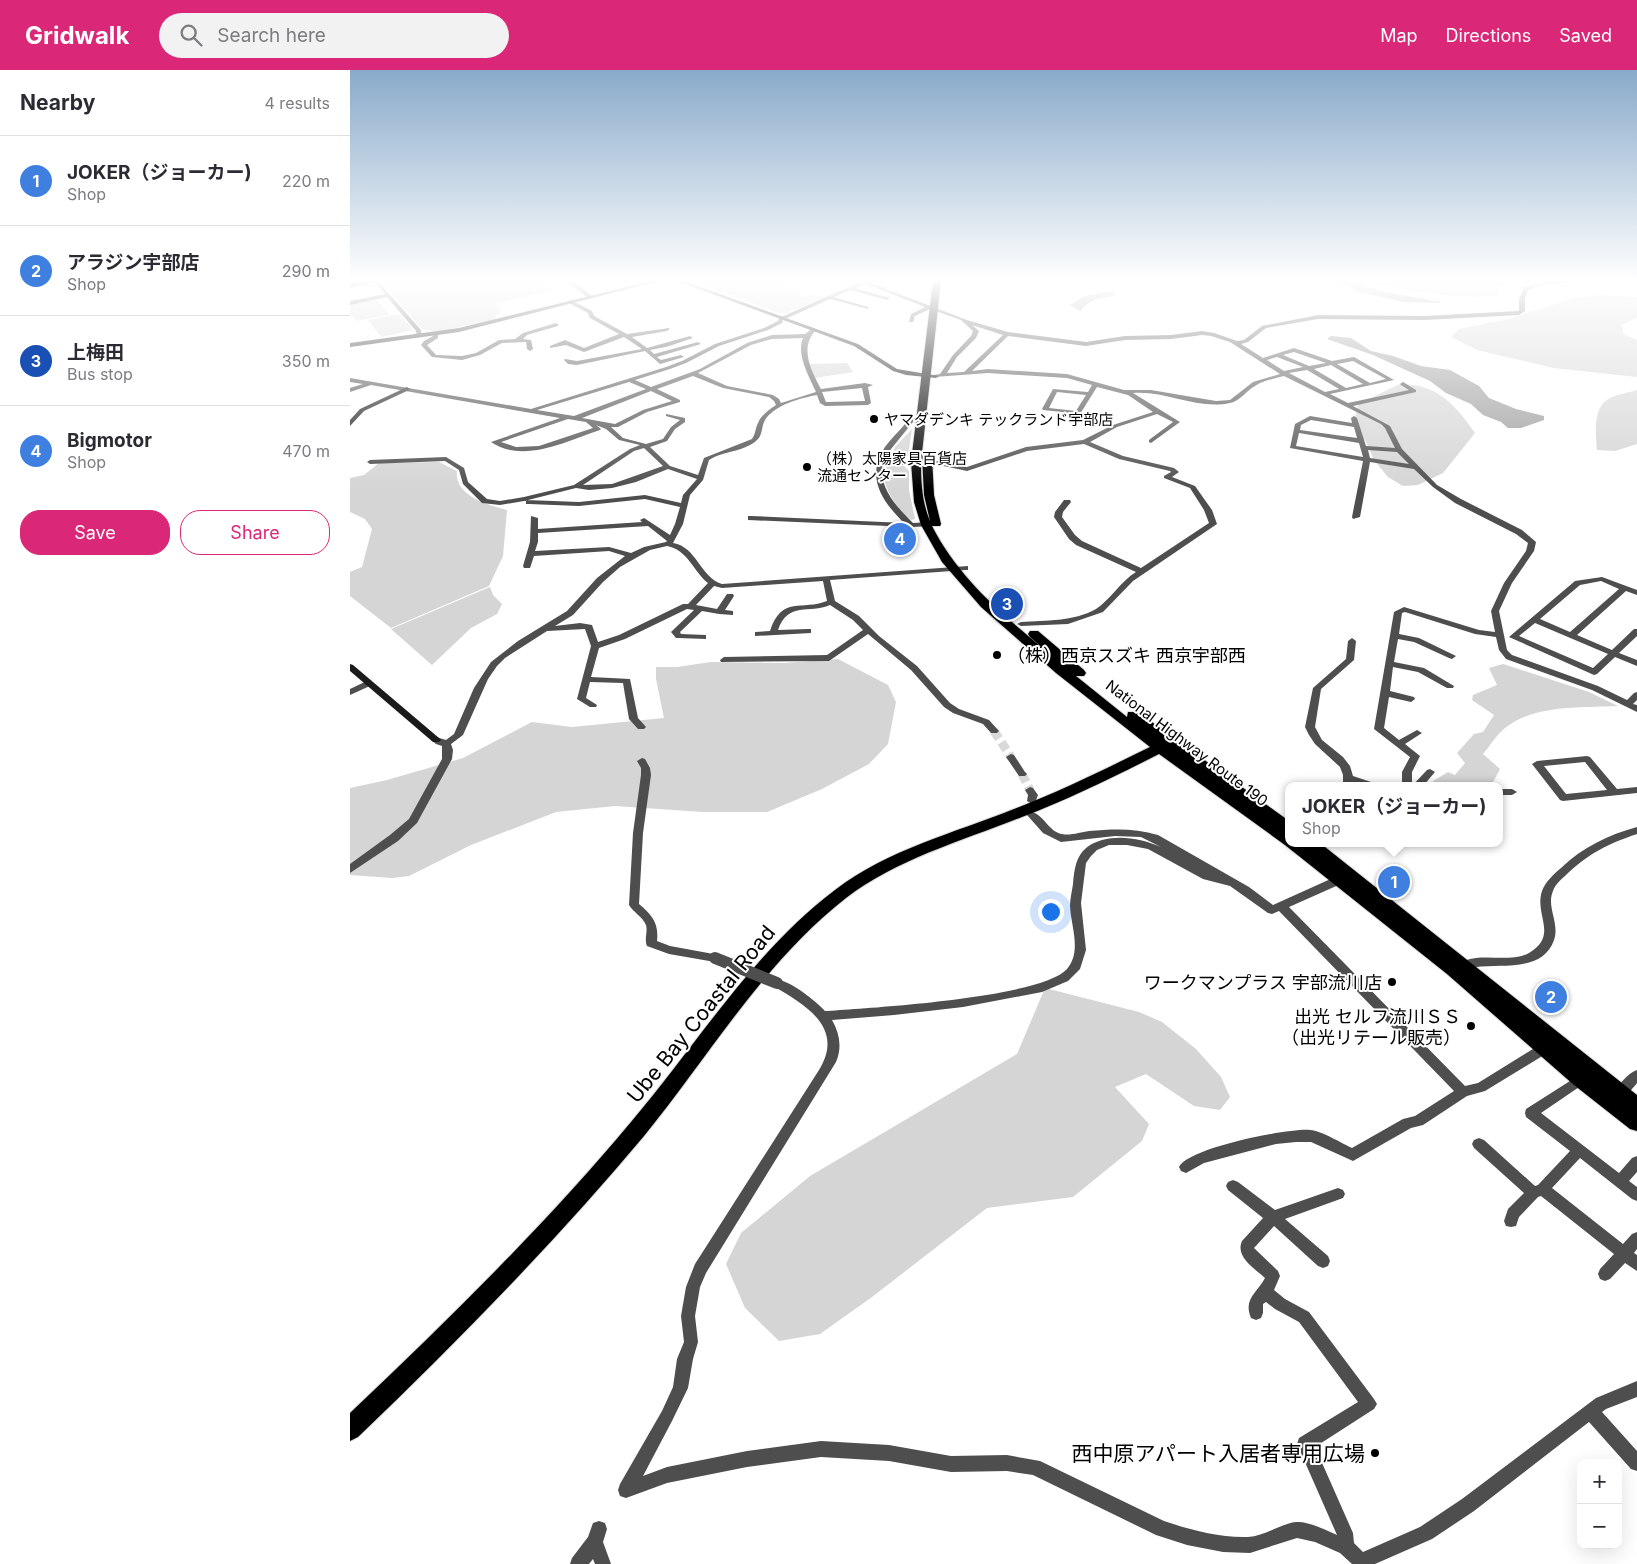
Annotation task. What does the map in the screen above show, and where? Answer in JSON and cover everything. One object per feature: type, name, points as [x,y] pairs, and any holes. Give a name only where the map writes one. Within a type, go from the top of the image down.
[{"type":"highway","name":"National Highway Route 190","points":[[934,351],[934,376],[918,497],[939,550],[1021,624],[1165,746],[1285,825]]},
{"type":"highway","name":"National Highway Route 190","points":[[960,569],[978,597],[1052,663],[1165,746],[1285,838]]},
{"type":"highway","name":"Ube Bay Coastal Road","points":[[350,1429],[464,1319],[564,1212],[651,1112],[760,973],[802,928],[829,904],[858,882],[898,860],[1066,794],[1165,746]]},
{"type":"highway","name":"National Highway Route 190","points":[[1296,847],[1458,967],[1637,1106]]},
{"type":"highway","name":"National Highway Route 190","points":[[1314,847],[1458,967],[1545,1048],[1637,1123]]},
{"type":"street","points":[[429,351],[434,356],[452,359],[478,354],[484,351]]},
{"type":"street","points":[[567,360],[570,363],[577,363],[642,351]]},
{"type":"street","points":[[647,351],[660,362],[701,354]]},
{"type":"street","points":[[653,356],[673,351]]},
{"type":"street","points":[[531,410],[668,368],[707,351]]},
{"type":"street","points":[[587,420],[598,429],[540,448],[516,448],[494,442],[572,418],[652,390],[702,370],[734,351]]},
{"type":"street","points":[[350,667],[436,740],[446,743],[450,742],[458,735],[471,705],[493,665],[508,652],[578,606],[610,570],[632,556],[670,542],[680,524],[686,495],[696,486],[701,478],[706,458],[754,439],[760,432],[763,419],[779,406],[794,399],[819,392],[869,385],[868,403],[825,404],[822,402],[819,392],[806,362],[806,351]]},
{"type":"street","points":[[867,351],[894,370],[906,374],[934,376],[988,370],[1049,374],[1067,376],[1124,392],[1138,398],[1158,412],[1178,422],[1151,441]]},
{"type":"street","points":[[934,376],[960,351]]},
{"type":"street","points":[[966,373],[989,351]]},
{"type":"street","points":[[1248,351],[1284,374],[1388,427],[1399,450],[1415,467],[1447,494],[1529,538],[1532,545],[1530,551],[1508,583],[1495,611],[1503,650],[1509,657],[1595,688],[1637,709]]},
{"type":"street","points":[[1261,360],[1292,351]]},
{"type":"street","points":[[1296,351],[1332,363],[1368,384]]},
{"type":"street","points":[[1278,355],[1308,368],[1344,389]]},
{"type":"street","points":[[1124,392],[1147,391],[1213,402],[1228,402],[1237,399],[1255,383],[1308,368],[1354,359],[1391,380],[1323,394]]},
{"type":"street","points":[[692,373],[725,387],[771,396],[777,400],[779,406]]},
{"type":"street","points":[[352,381],[373,383],[616,426],[645,411],[678,401],[630,380]]},
{"type":"street","points":[[350,390],[373,383]]},
{"type":"street","points":[[1090,394],[1055,390],[1044,409],[1078,413],[1090,394],[1096,384]]},
{"type":"street","points":[[1349,407],[1414,391],[1403,384]]},
{"type":"street","points":[[350,424],[362,410],[407,389]]},
{"type":"street","points":[[1349,407],[1366,459],[1356,517]]},
{"type":"street","points":[[880,463],[939,463],[967,469],[1026,449],[1085,442],[1115,426],[1158,412]]},
{"type":"street","points":[[370,462],[446,459],[462,469],[465,483],[485,500],[500,504],[576,486],[632,450],[665,440],[673,428],[683,421],[683,419],[668,415]]},
{"type":"street","points":[[911,525],[894,508],[884,494],[878,472],[886,450],[912,418]]},
{"type":"street","points":[[1356,425],[1310,418],[1298,424],[1292,447],[1415,467]]},
{"type":"street","points":[[602,424],[621,439],[643,444],[668,467],[701,478]]},
{"type":"street","points":[[1296,431],[1362,445],[1399,450]]},
{"type":"street","points":[[1021,624],[1068,622],[1091,615],[1105,607],[1122,585],[1140,571],[1213,524],[1214,521],[1193,487],[1166,477],[1176,472],[1172,469],[1121,458],[1085,442]]},
{"type":"street","points":[[576,486],[595,490],[614,487],[668,467]]},
{"type":"street","points":[[511,502],[586,504],[645,497],[683,505]]},
{"type":"street","points":[[1068,502],[1059,512],[1058,517],[1072,537],[1080,543],[1140,571]]},
{"type":"street","points":[[527,566],[535,531],[534,518]]},
{"type":"street","points":[[751,518],[911,525],[930,524]]},
{"type":"street","points":[[535,531],[646,522],[670,542],[685,551],[712,584],[730,586],[883,573],[960,569]]},
{"type":"street","points":[[531,554],[609,549],[632,556]]},
{"type":"street","points":[[826,579],[831,602],[856,618],[914,668],[947,705],[956,711],[986,722],[994,731]]},
{"type":"street","points":[[1637,593],[1602,579],[1578,583],[1513,637],[1594,672],[1637,631]]},
{"type":"street","points":[[691,606],[712,584]]},
{"type":"street","points":[[1572,636],[1625,588]]},
{"type":"street","points":[[719,612],[730,596]]},
{"type":"street","points":[[773,633],[777,621],[787,611],[796,607],[819,607],[831,602]]},
{"type":"street","points":[[595,646],[622,638],[686,606],[730,613]]},
{"type":"street","points":[[700,609],[675,632],[679,636],[703,637]]},
{"type":"street","points":[[1407,782],[1407,772],[1415,756],[1379,730],[1398,612],[1404,609],[1478,632],[1500,635]]},
{"type":"street","points":[[1534,620],[1637,663]]},
{"type":"street","points":[[544,628],[554,630],[589,627],[595,646],[581,699],[593,705]]},
{"type":"street","points":[[724,660],[829,658],[868,630]]},
{"type":"street","points":[[758,634],[808,631]]},
{"type":"street","points":[[1394,636],[1416,640],[1452,656]]},
{"type":"street","points":[[1349,782],[1345,764],[1317,740],[1310,727],[1315,691],[1320,684],[1340,670],[1350,660],[1352,640]]},
{"type":"street","points":[[1389,664],[1421,670],[1450,686]]},
{"type":"street","points":[[586,679],[627,681],[634,719],[641,727]]},
{"type":"street","points":[[350,692],[369,683]]},
{"type":"street","points":[[1385,693],[1411,699]]},
{"type":"street","points":[[1628,704],[1637,695]]},
{"type":"street","points":[[1399,744],[1417,733]]},
{"type":"street","points":[[350,869],[413,822],[447,759],[448,750],[446,743]]},
{"type":"street","points":[[1011,757],[1022,774]]},
{"type":"street","points":[[1614,792],[1587,758],[1537,764],[1563,798],[1637,790]]},
{"type":"street","points":[[642,761],[647,771],[638,825],[634,905],[651,922],[654,928],[651,943],[669,950],[715,958],[777,983],[808,1001],[823,1016],[834,1042],[834,1052],[828,1067],[700,1269],[693,1287],[688,1316],[691,1342],[685,1359],[680,1388],[667,1416],[626,1490],[667,1475],[786,1452],[821,1449],[889,1453],[951,1464],[1007,1463],[1034,1467],[1162,1529],[1196,1539],[1223,1544],[1250,1545],[1297,1530],[1316,1534],[1346,1547],[1363,1562],[1426,1533],[1468,1505],[1601,1403],[1637,1389]]},
{"type":"street","points":[[1421,782],[1430,772]]},
{"type":"street","points":[[1030,790],[1033,795],[1032,801]]},
{"type":"street","points":[[1503,792],[1512,792]]},
{"type":"street","points":[[1032,815],[1047,831],[1061,838],[1115,832],[1128,832],[1148,836],[1211,869],[1245,890],[1272,910],[1339,880]]},
{"type":"street","points":[[1458,967],[1482,961],[1524,960],[1534,956],[1546,944],[1552,931],[1546,901],[1550,886],[1596,846],[1637,830]]},
{"type":"street","points":[[823,1016],[914,1010],[957,1004],[1035,989],[1057,982],[1078,963],[1081,951],[1080,927],[1076,908],[1080,867],[1089,850],[1101,844],[1116,841],[1134,842],[1151,846],[1208,876],[1232,883]]},
{"type":"street","points":[[1281,906],[1463,1092]]},
{"type":"street","points":[[1186,1167],[1201,1158],[1276,1138],[1296,1136],[1312,1136],[1353,1155],[1408,1123],[1418,1121],[1463,1092],[1481,1087],[1545,1048]]},
{"type":"street","points":[[1620,1093],[1637,1075]]},
{"type":"street","points":[[1581,1078],[1532,1113],[1578,1151],[1637,1194]]},
{"type":"street","points":[[1479,1144],[1538,1191],[1637,1264]]},
{"type":"street","points":[[1511,1221],[1513,1214],[1578,1151]]},
{"type":"street","points":[[1620,1182],[1637,1162]]},
{"type":"street","points":[[1233,1186],[1273,1217],[1324,1261]]},
{"type":"street","points":[[1256,1313],[1256,1301],[1264,1292],[1273,1276],[1248,1253],[1247,1246],[1273,1217],[1338,1194]]},
{"type":"street","points":[[1605,1274],[1637,1239]]},
{"type":"street","points":[[1264,1292],[1280,1304],[1304,1317],[1369,1404],[1305,1444],[1345,1533],[1346,1547]]},
{"type":"street","points":[[1591,1412],[1637,1463]]},
{"type":"street","points":[[578,1564],[597,1535],[602,1564]]},
{"type":"shaded area","points":[[1361,351],[1371,351],[1393,356],[1421,366],[1450,370],[1479,386],[1489,398],[1516,409],[1544,416],[1544,420],[1521,428],[1508,428],[1501,422],[1483,415],[1471,404],[1446,393],[1430,381]]},
{"type":"shaded area","points":[[1480,351],[1637,351],[1637,377],[1554,368]]},
{"type":"shaded area","points":[[847,363],[853,372],[815,378],[808,364]]},
{"type":"shaded area","points":[[1400,384],[1413,385],[1435,392],[1452,405],[1475,433],[1443,473],[1418,485],[1403,486],[1388,477],[1374,460],[1366,442],[1354,423],[1358,404]]},
{"type":"shaded area","points":[[1637,390],[1637,444],[1615,451],[1597,450],[1596,421],[1604,402],[1616,395]]},
{"type":"shaded area","points":[[912,429],[908,456],[900,459],[891,458],[895,447]]},
{"type":"shaded area","points":[[439,462],[457,471],[458,480],[466,493],[482,502],[507,510],[503,556],[489,586],[391,628],[350,596],[350,572],[362,567],[372,529],[365,519],[350,512],[350,478],[364,475],[379,463]]},
{"type":"shaded area","points":[[890,465],[904,466],[909,471],[909,490],[915,519],[911,520],[900,509],[887,489],[883,467]]},
{"type":"shaded area","points":[[490,587],[493,595],[502,604],[497,614],[471,628],[432,665],[391,629]]},
{"type":"shaded area","points":[[838,659],[888,685],[896,702],[888,744],[869,764],[822,789],[767,812],[703,812],[615,806],[556,812],[471,845],[409,876],[392,878],[350,875],[350,788],[387,780],[463,758],[532,722],[572,727],[664,718],[656,679],[656,667],[677,667],[711,662],[784,663]]},
{"type":"shaded area","points":[[1503,664],[1589,692],[1618,706],[1559,709],[1545,711],[1517,720],[1496,737],[1483,754],[1500,769],[1493,782],[1433,782],[1448,772],[1455,775],[1465,763],[1457,753],[1474,734],[1483,732],[1494,715],[1472,700],[1473,695],[1497,685],[1489,668]]},
{"type":"shaded area","points":[[1045,988],[1139,1012],[1162,1022],[1196,1049],[1221,1077],[1230,1097],[1220,1110],[1194,1106],[1146,1074],[1115,1087],[1149,1124],[1142,1141],[1073,1197],[987,1208],[872,1297],[820,1334],[779,1341],[745,1308],[726,1264],[741,1233],[810,1176],[1017,1054]]},
{"type":"tunnel","points":[[994,731],[1011,757]]},
{"type":"tunnel","points":[[1022,774],[1030,790]]},
{"type":"place","name":"ヤマダデンキ テックランド宇部店","points":[[874,419]]},
{"type":"place","name":"（株）太陽家具百貨店 流通センター","points":[[807,467]]},
{"type":"place","name":"Bigmotor","points":[[900,539]]},
{"type":"place","name":"上梅田","points":[[1007,604]]},
{"type":"place","name":"（株）西京スズキ 西京宇部西","points":[[997,655]]},
{"type":"place","name":"JOKER（ジョーカー)","points":[[1394,882]]},
{"type":"place","name":"ワークマンプラス 宇部流川店","points":[[1392,982]]},
{"type":"place","name":"アラジン宇部店","points":[[1551,997]]},
{"type":"place","name":"出光 セルフ流川ＳＳ （出光リテール販売）","points":[[1471,1026]]},
{"type":"place","name":"西中原アパート入居者専用広場","points":[[1375,1453]]}]
